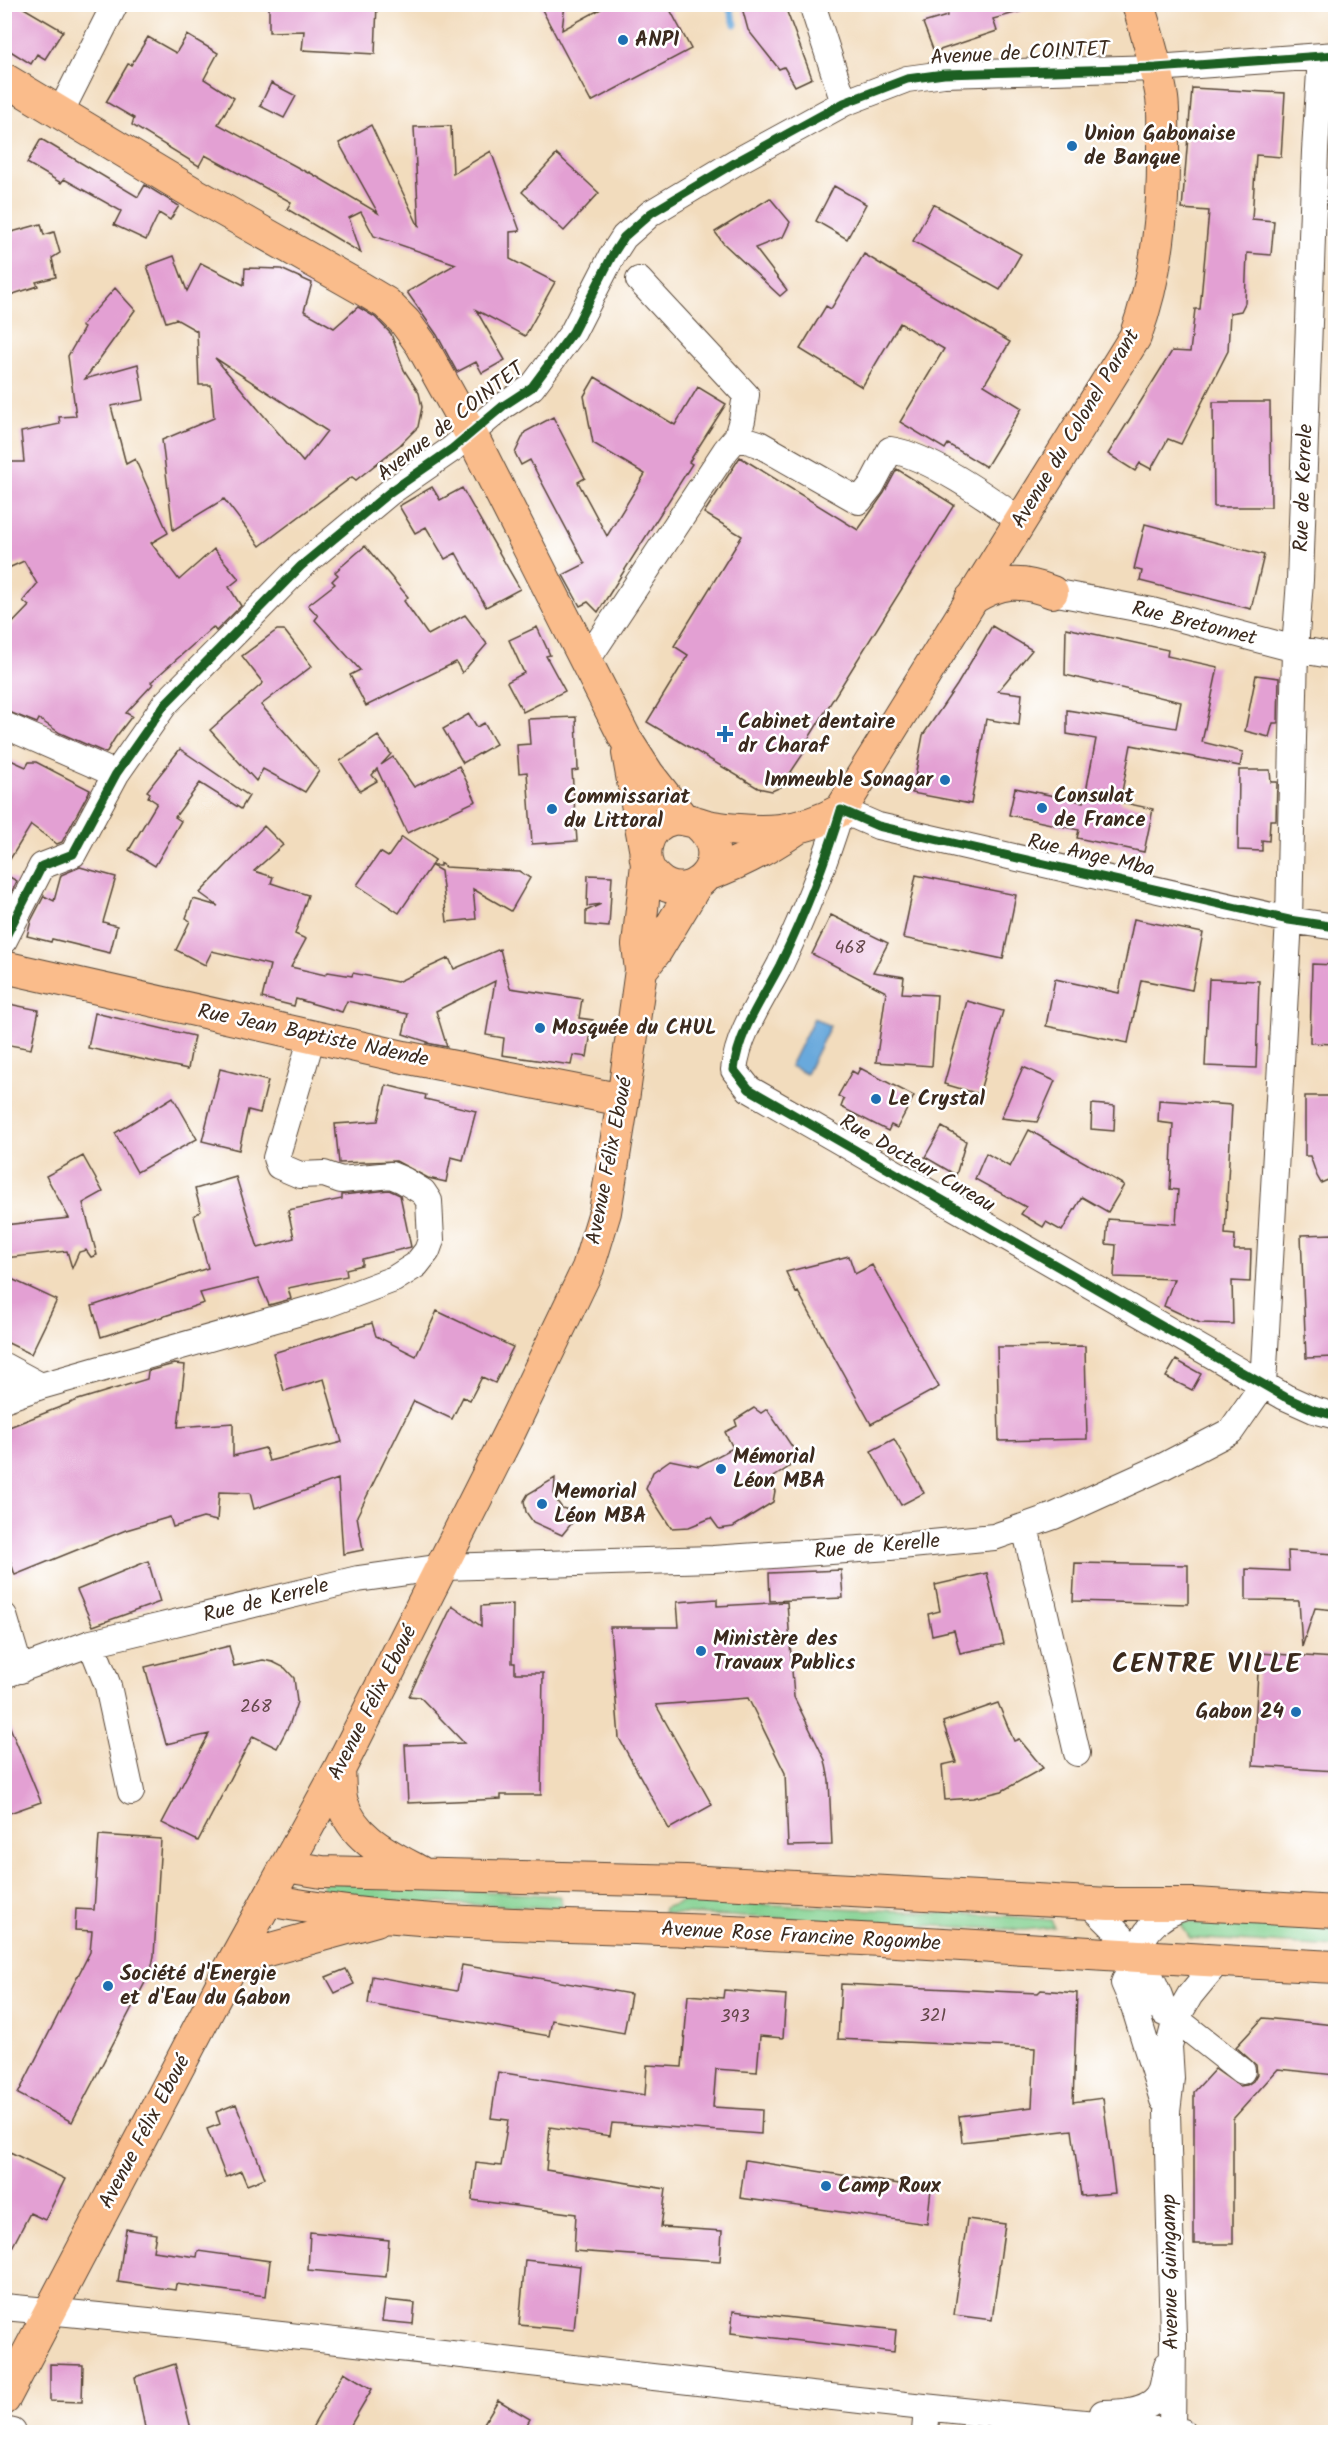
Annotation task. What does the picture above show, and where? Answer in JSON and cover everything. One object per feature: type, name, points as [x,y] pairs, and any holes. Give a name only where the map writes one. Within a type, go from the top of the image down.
[{"type":"main road","name":"Avenue du Colonel Parant","points":[[841,810],[971,599],[1103,392],[1135,337],[1156,264],[1164,178],[1162,100],[1156,68],[1138,4]]},
{"type":"main road","points":[[5,80],[195,194],[386,303],[405,322],[421,344],[471,434],[625,738],[648,774],[690,821],[706,831],[712,842],[714,853],[712,864],[656,951],[641,970]]},
{"type":"main road","points":[[1020,521],[1018,544],[1020,554],[1036,578],[1052,592]]},
{"type":"main road","points":[[971,599],[996,586],[1013,583],[1032,584],[1052,592]]},
{"type":"main road","points":[[625,738],[646,856],[658,881],[667,886],[677,888],[702,879],[766,849],[796,829]]},
{"type":"main road","points":[[646,856],[648,838],[662,823],[690,821],[729,829],[766,831],[796,829],[821,822],[841,810]]},
{"type":"main road","name":"Avenue Félix Eboué","points":[[4,2399],[235,1959],[339,1770],[547,1357],[588,1268],[605,1212],[623,1100],[641,970],[638,945],[646,856]]},
{"type":"main road","name":"Rue Jean Baptiste Ndende","points":[[4,968],[404,1057],[623,1100]]},
{"type":"main road","points":[[339,1770],[342,1801],[350,1821],[372,1844],[423,1874]]},
{"type":"main road","points":[[286,1866],[322,1872],[634,1880],[1335,1912]]},
{"type":"main road","points":[[634,1880],[636,1929]]},
{"type":"main road","name":"Avenue Rose Francine Rogombe","points":[[268,1900],[386,1916],[565,1928],[636,1929],[1064,1950],[1130,1970],[1218,1961],[1335,1967]]},
{"type":"main road","points":[[235,1959],[386,1916]]},
{"type":"main road","points":[[1270,1964],[1282,1958],[1335,1960]]},
{"type":"street","points":[[60,112],[115,4]]},
{"type":"street","points":[[812,4],[844,103]]},
{"type":"street","name":"Avenue de COINTET","points":[[4,940],[42,866],[73,854],[116,774],[165,704],[301,567],[368,510],[471,434],[503,406],[532,387],[573,332],[624,237],[651,213],[736,162],[844,103],[907,79],[944,74],[1156,68],[1328,56]]},
{"type":"street","name":"Rue de Kerrele","points":[[1263,1385],[1289,920],[1295,650],[1300,580],[1315,151],[1328,56]]},
{"type":"street","points":[[585,663],[726,450],[737,437],[746,395],[639,279]]},
{"type":"street","points":[[737,437],[759,444],[859,501],[871,486],[890,450],[906,452],[987,496],[1020,521]]},
{"type":"street","name":"Rue Bretonnet","points":[[1052,592],[1152,612],[1295,650],[1335,656]]},
{"type":"street","points":[[4,725],[116,774]]},
{"type":"street","name":"Rue Ange Mba","points":[[841,810],[878,826],[1289,920],[1335,927]]},
{"type":"street","name":"Rue Docteur Cureau","points":[[841,810],[826,858],[794,932],[736,1050],[734,1070],[749,1089],[1263,1385],[1314,1410],[1335,1416]]},
{"type":"street","points":[[4,1399],[41,1386],[325,1305],[394,1279],[416,1265],[427,1251],[431,1240],[429,1201],[423,1192],[391,1175],[341,1180],[324,1174],[300,1175],[279,1166],[276,1158],[312,1037]]},
{"type":"street","points":[[4,1366],[41,1386]]},
{"type":"street","name":"Rue de Kerelle","points":[[443,1566],[497,1567],[713,1559],[854,1550],[994,1537],[1025,1527],[1162,1467],[1231,1431],[1263,1385]]},
{"type":"street","points":[[1025,1527],[1077,1753]]},
{"type":"street","name":"Rue de Kerrele","points":[[13,1673],[91,1644],[358,1579],[443,1566]]},
{"type":"street","points":[[4,1616],[13,1673]]},
{"type":"street","points":[[91,1644],[108,1686],[130,1792]]},
{"type":"street","points":[[1088,1902],[1113,1926],[1130,1970],[1134,2006],[1167,2112]]},
{"type":"street","points":[[1130,1970],[1143,1936],[1154,1923],[1168,1912],[1194,1904]]},
{"type":"street","points":[[1170,2015],[1218,1961]]},
{"type":"street","points":[[1130,1970],[1154,1979],[1170,2015],[1171,2078],[1167,2112]]},
{"type":"street","points":[[1170,2015],[1242,2071]]},
{"type":"street","name":"Avenue Guingamp","points":[[1167,2112],[1176,2432]]},
{"type":"street","points":[[4,2307],[663,2377],[926,2420],[958,2411],[999,2406],[1087,2413],[1128,2413],[1145,2406],[1161,2392],[1173,2336]]},
{"type":"street","points":[[958,2411],[1176,2432]]},
{"type":"street","points":[[958,2411],[1028,2433]]},
{"type":"street","points":[[4,2430],[13,2433]]},
{"type":"green space","points":[[324,1881],[559,1896],[563,1906],[557,1908],[332,1899],[321,1893]]},
{"type":"green space","points":[[681,1902],[1005,1916],[1051,1920],[1055,1927],[1024,1930],[663,1913],[664,1908]]},
{"type":"green space","points":[[1179,1922],[1335,1929],[1335,1947],[1190,1938]]},
{"type":"water","points":[[814,1018],[830,1026],[806,1074],[790,1066]]},
{"type":"building","points":[[4,4],[17,4],[63,31],[45,59],[37,54],[31,64],[4,47]]},
{"type":"building","points":[[269,4],[377,4],[375,54],[302,50],[304,31],[269,32]]},
{"type":"building","points":[[539,4],[565,4],[562,30],[610,4],[667,4],[691,49],[591,102]]},
{"type":"building","points":[[741,4],[784,4],[812,78],[795,86],[784,67],[779,69],[748,30]]},
{"type":"building","points":[[964,4],[1025,4],[1026,10],[993,19],[997,31],[934,52],[923,23],[947,16],[946,10]]},
{"type":"building","points":[[187,35],[218,53],[204,79],[234,98],[218,124],[309,172],[378,213],[339,143],[371,125],[419,227],[414,127],[451,126],[453,174],[491,151],[520,231],[510,232],[510,259],[555,282],[525,336],[476,310],[505,360],[482,373],[476,362],[457,372],[437,335],[407,292],[456,264],[374,236],[361,212],[349,218],[361,253],[287,209],[291,202],[205,155],[199,166],[132,125],[134,118],[106,102],[128,64],[131,65],[148,37],[176,53]]},
{"type":"building","points":[[271,83],[296,96],[284,118],[260,106]]},
{"type":"building","points":[[1192,88],[1285,93],[1281,157],[1256,155],[1252,219],[1274,221],[1271,255],[1247,253],[1245,303],[1241,311],[1230,313],[1228,351],[1181,444],[1168,439],[1151,469],[1140,463],[1135,471],[1108,454],[1172,351],[1190,352],[1195,309],[1200,309],[1209,211],[1182,209]]},
{"type":"building","points":[[41,139],[138,197],[145,185],[179,206],[170,220],[159,213],[146,240],[114,225],[121,211],[64,179],[61,183],[27,163]]},
{"type":"building","points":[[557,154],[599,193],[564,231],[522,192]]},
{"type":"building","points":[[834,186],[866,204],[847,239],[816,221]]},
{"type":"building","points":[[770,198],[790,222],[783,237],[755,248],[787,290],[780,296],[723,243],[715,232]]},
{"type":"building","points":[[933,204],[1021,254],[1000,290],[913,241]]},
{"type":"building","points":[[41,224],[44,235],[54,232],[60,253],[52,258],[56,277],[36,282],[38,286],[4,297],[4,234]]},
{"type":"building","points":[[864,254],[1010,342],[984,385],[1022,408],[986,467],[948,444],[945,449],[900,422],[944,349],[900,323],[862,387],[800,349],[826,306],[831,309]]},
{"type":"building","points":[[174,256],[187,291],[201,263],[244,285],[245,268],[281,269],[312,283],[304,311],[334,328],[358,307],[375,317],[391,334],[404,370],[419,393],[422,407],[418,427],[400,445],[356,480],[352,477],[260,546],[224,499],[173,530],[162,440],[214,418],[211,385],[199,385],[197,331],[176,319],[166,322],[147,266]],"holes":[[[215,358],[327,431],[303,462]]]},
{"type":"building","points":[[115,288],[135,310],[85,379],[138,364],[144,400],[111,406],[126,464],[135,459],[168,533],[151,543],[179,580],[214,549],[239,579],[229,587],[241,606],[216,631],[213,627],[151,682],[153,684],[126,713],[132,716],[106,753],[60,733],[39,719],[37,723],[4,710],[4,632],[29,606],[23,601],[37,584],[24,561],[4,570],[4,462],[24,462],[21,432],[60,424],[59,417],[76,416],[68,356],[84,328],[81,326]]},
{"type":"building","points":[[595,377],[675,425],[698,387],[726,404],[689,462],[692,464],[598,612],[588,602],[580,606],[563,575],[585,564],[530,460],[521,465],[515,453],[525,432],[553,417],[585,478],[578,482],[607,536],[645,474],[593,443],[584,396]]},
{"type":"building","points":[[1213,402],[1270,402],[1271,507],[1214,507]]},
{"type":"building","points":[[740,457],[858,530],[884,493],[897,469],[954,505],[802,749],[805,751],[781,787],[772,791],[758,788],[647,722],[688,655],[674,646],[742,536],[704,513]]},
{"type":"building","points":[[432,487],[440,500],[462,488],[520,589],[486,607],[456,553],[445,559],[426,527],[415,533],[399,506]]},
{"type":"building","points":[[1145,524],[1264,555],[1251,609],[1140,581],[1142,571],[1134,569]]},
{"type":"building","points":[[365,546],[408,597],[404,601],[428,635],[465,615],[487,644],[462,673],[456,662],[366,706],[350,675],[360,670],[315,620],[318,616],[308,605],[335,584],[332,581],[338,575],[335,572]]},
{"type":"building","points":[[992,626],[1032,650],[998,691],[1022,694],[1019,725],[986,719],[971,804],[912,793],[923,735],[957,685]]},
{"type":"building","points":[[537,627],[550,655],[546,656],[565,691],[523,712],[507,682],[524,673],[509,640]]},
{"type":"building","points":[[1066,628],[1168,650],[1167,656],[1218,667],[1202,742],[1243,752],[1240,766],[1131,745],[1120,802],[1153,809],[1144,852],[1077,838],[1079,830],[1009,815],[1015,788],[1084,802],[1096,739],[1067,734],[1067,710],[1176,728],[1181,702],[1065,675]]},
{"type":"building","points":[[277,630],[284,630],[312,666],[261,705],[319,771],[305,792],[263,769],[256,781],[210,730],[263,683],[242,656]]},
{"type":"building","points":[[1256,675],[1279,678],[1278,723],[1273,723],[1269,737],[1245,731]]},
{"type":"building","points":[[469,714],[477,727],[484,723],[496,744],[463,763],[443,729]]},
{"type":"building","points":[[576,717],[578,770],[572,771],[577,841],[532,844],[527,772],[519,773],[517,745],[530,744],[528,719]]},
{"type":"building","points":[[378,736],[391,754],[381,765],[393,757],[414,787],[459,766],[476,801],[407,833],[377,769],[372,775],[377,781],[360,791],[340,761]]},
{"type":"building","points":[[180,749],[249,796],[241,809],[200,783],[175,817],[181,821],[155,866],[129,850],[157,803],[148,797],[150,793],[147,791]]},
{"type":"building","points":[[4,757],[26,767],[29,762],[36,762],[90,790],[62,842],[57,844],[31,825],[4,869]]},
{"type":"building","points":[[1239,770],[1270,770],[1271,782],[1277,782],[1276,820],[1270,820],[1269,841],[1262,840],[1262,851],[1238,850]]},
{"type":"building","points":[[264,826],[283,845],[254,871],[273,877],[271,883],[308,895],[295,934],[306,939],[291,967],[325,975],[328,972],[352,976],[353,973],[397,982],[449,958],[454,969],[500,949],[510,988],[582,999],[579,1018],[593,1020],[587,1057],[573,1055],[571,1065],[502,1055],[504,1038],[486,1035],[495,981],[436,1011],[447,1047],[427,1043],[403,1034],[408,1014],[347,1001],[342,1012],[296,999],[294,1006],[262,998],[270,965],[212,951],[205,965],[176,950],[190,921],[186,918],[193,899],[218,906],[200,893]]},
{"type":"building","points":[[402,837],[435,860],[399,913],[357,885],[380,852],[388,857]]},
{"type":"building","points":[[440,863],[445,867],[519,871],[530,878],[511,911],[473,889],[476,919],[447,922],[441,871],[432,866],[440,866]]},
{"type":"building","points":[[80,867],[116,877],[103,922],[117,926],[110,953],[52,939],[51,942],[27,936],[31,921],[44,896],[54,901],[61,875]]},
{"type":"building","points":[[4,874],[17,881],[7,901],[4,900]]},
{"type":"building","points":[[588,875],[612,876],[609,927],[586,925],[586,911],[601,904],[587,906]]},
{"type":"building","points":[[916,875],[1016,895],[1003,959],[903,938]]},
{"type":"building","points":[[831,915],[888,943],[873,972],[904,977],[902,993],[937,995],[932,1066],[876,1062],[886,992],[812,954]]},
{"type":"building","points":[[1134,919],[1203,933],[1192,990],[1141,980],[1128,1043],[1046,1026],[1055,979],[1119,993]]},
{"type":"building","points":[[1312,964],[1335,965],[1335,1044],[1310,1043]]},
{"type":"building","points":[[1209,979],[1259,981],[1256,1068],[1205,1066]]},
{"type":"building","points":[[967,1001],[1003,1011],[979,1094],[944,1084]]},
{"type":"building","points":[[4,1003],[39,1010],[31,1049],[4,1044]]},
{"type":"building","points":[[95,1013],[194,1036],[188,1069],[88,1048]]},
{"type":"building","points":[[1023,1067],[1055,1081],[1037,1122],[1001,1118]]},
{"type":"building","name":"Le Crystal","points":[[860,1068],[914,1096],[897,1128],[891,1125],[888,1131],[841,1107],[844,1099],[838,1096],[852,1071],[857,1074]]},
{"type":"building","points":[[220,1069],[268,1081],[260,1113],[248,1110],[239,1150],[202,1141]]},
{"type":"building","points":[[386,1085],[426,1095],[425,1099],[476,1111],[463,1160],[451,1157],[446,1182],[428,1178],[396,1161],[339,1163],[335,1124],[378,1121]]},
{"type":"building","points":[[1305,1096],[1335,1096],[1335,1177],[1321,1183],[1310,1156],[1305,1156]]},
{"type":"building","points":[[173,1097],[197,1139],[137,1172],[115,1133]]},
{"type":"building","points":[[1159,1100],[1232,1105],[1225,1234],[1235,1235],[1234,1250],[1251,1250],[1250,1282],[1232,1281],[1233,1324],[1200,1323],[1164,1306],[1174,1279],[1114,1277],[1116,1245],[1106,1244],[1108,1219],[1176,1224],[1178,1190],[1170,1189],[1173,1124],[1158,1122]]},
{"type":"building","points":[[1092,1104],[1115,1106],[1114,1131],[1091,1129]]},
{"type":"building","points":[[942,1127],[966,1141],[956,1175],[925,1157]]},
{"type":"building","points":[[1029,1130],[1124,1185],[1108,1212],[1082,1197],[1062,1231],[1046,1222],[1043,1227],[1021,1214],[1026,1207],[975,1179],[986,1153],[1010,1167]]},
{"type":"building","points":[[83,1156],[103,1192],[83,1203],[97,1255],[91,1257],[86,1250],[79,1252],[72,1268],[67,1251],[5,1258],[4,1225],[69,1218],[46,1176]]},
{"type":"building","points":[[236,1177],[258,1248],[294,1238],[288,1210],[342,1199],[342,1195],[389,1190],[400,1195],[411,1247],[362,1259],[362,1265],[346,1269],[347,1276],[288,1288],[291,1299],[269,1305],[258,1279],[200,1293],[204,1303],[101,1337],[92,1306],[208,1268],[194,1216],[201,1211],[195,1189]]},
{"type":"building","points":[[1335,1234],[1335,1357],[1306,1358],[1301,1235]]},
{"type":"building","points":[[849,1256],[855,1274],[872,1265],[939,1387],[871,1424],[786,1272]]},
{"type":"building","points":[[5,1276],[57,1300],[31,1354],[4,1341]]},
{"type":"building","points":[[437,1311],[513,1347],[495,1383],[482,1377],[470,1400],[463,1397],[452,1419],[414,1401],[357,1516],[363,1550],[343,1554],[338,1479],[254,1509],[250,1493],[219,1492],[217,1521],[203,1518],[173,1527],[170,1517],[126,1530],[15,1575],[4,1542],[4,1429],[78,1400],[147,1379],[148,1371],[174,1364],[185,1365],[178,1427],[233,1423],[233,1456],[265,1448],[269,1461],[342,1442],[324,1379],[284,1391],[273,1353],[372,1323],[376,1336],[416,1356]]},
{"type":"building","points":[[1085,1346],[1087,1439],[999,1441],[997,1347]]},
{"type":"building","points":[[1176,1360],[1201,1374],[1192,1390],[1166,1377]]},
{"type":"building","name":"Mémorial Léon MBA","points":[[754,1408],[761,1413],[767,1409],[795,1451],[789,1467],[768,1481],[775,1491],[773,1502],[733,1527],[719,1529],[711,1518],[689,1527],[671,1528],[646,1489],[653,1472],[670,1460],[699,1466],[733,1448],[725,1432],[737,1426],[735,1420]]},
{"type":"building","points":[[894,1439],[924,1493],[901,1505],[871,1451]]},
{"type":"building","name":"Memorial Léon MBA","points":[[555,1478],[554,1497],[562,1508],[580,1513],[562,1535],[533,1522],[526,1512],[524,1501],[528,1494]]},
{"type":"building","points":[[1288,1551],[1335,1554],[1335,1610],[1315,1608],[1302,1647],[1299,1601],[1246,1600],[1246,1569],[1289,1571]]},
{"type":"building","points":[[148,1561],[160,1602],[93,1626],[77,1590]]},
{"type":"building","points":[[1075,1563],[1188,1565],[1188,1604],[1073,1601]]},
{"type":"building","points":[[841,1570],[843,1598],[770,1601],[769,1573]]},
{"type":"building","points":[[987,1573],[1004,1644],[960,1653],[954,1630],[932,1635],[928,1614],[940,1611],[935,1585]]},
{"type":"building","points":[[717,1599],[717,1606],[787,1602],[794,1697],[825,1760],[829,1780],[832,1845],[788,1846],[785,1773],[748,1698],[656,1705],[712,1805],[669,1829],[619,1738],[610,1627],[679,1627],[677,1602]]},
{"type":"building","points":[[513,1604],[512,1663],[515,1663],[515,1673],[543,1673],[541,1795],[501,1795],[501,1799],[408,1803],[405,1745],[464,1743],[420,1697],[409,1696],[452,1606],[481,1626],[481,1606]]},
{"type":"building","points":[[229,1646],[234,1666],[263,1660],[285,1668],[294,1678],[297,1702],[290,1723],[277,1748],[253,1736],[198,1841],[162,1823],[209,1734],[166,1744],[145,1667]]},
{"type":"building","name":"Gabon 24","points":[[1259,1653],[1335,1658],[1335,1771],[1253,1766]]},
{"type":"building","points":[[998,1703],[1014,1741],[1019,1739],[1043,1768],[1002,1791],[973,1798],[945,1800],[942,1765],[956,1762],[943,1722]]},
{"type":"building","points":[[4,1716],[41,1802],[4,1815]]},
{"type":"building","name":"Société d'Energie et d'Eau du Gabon","points":[[99,1835],[161,1839],[154,1956],[151,1971],[72,2122],[18,2094],[90,1952],[92,1931],[75,1930],[76,1909],[94,1910]]},
{"type":"building","points":[[462,1965],[631,1994],[624,2033],[552,2020],[549,2036],[368,2004],[372,1976],[457,1991]]},
{"type":"building","points":[[346,1969],[354,1984],[335,1993],[326,1977]]},
{"type":"building","points":[[841,1984],[1077,1993],[1073,2102],[1103,2098],[1115,2193],[1081,2196],[1072,2130],[962,2142],[959,2116],[1032,2107],[1035,2048],[838,2039]]},
{"type":"building","points":[[724,1990],[786,1995],[783,2038],[760,2036],[757,2072],[716,2069],[713,2107],[762,2110],[761,2134],[612,2123],[610,2136],[550,2127],[546,2170],[666,2189],[661,2227],[722,2231],[720,2261],[574,2251],[576,2214],[472,2200],[476,2163],[501,2166],[508,2120],[491,2118],[498,2072],[645,2095],[647,2065],[682,2067],[688,1995],[723,1998]]},
{"type":"building","points":[[1263,2018],[1335,2025],[1335,2075],[1278,2069],[1233,2119],[1233,2244],[1194,2244],[1194,2092],[1215,2069],[1239,2086],[1253,2081],[1257,2074],[1256,2065],[1236,2047]]},
{"type":"building","points":[[236,2104],[265,2178],[247,2185],[241,2171],[226,2177],[207,2129],[220,2124],[216,2112]]},
{"type":"building","points":[[4,2149],[65,2179],[45,2220],[30,2213],[4,2263]]},
{"type":"building","name":"Camp Roux","points":[[745,2160],[931,2189],[927,2224],[740,2198]]},
{"type":"building","points":[[967,2219],[1005,2224],[992,2320],[954,2315]]},
{"type":"building","points":[[126,2229],[156,2234],[153,2251],[197,2257],[198,2251],[270,2261],[266,2296],[176,2284],[175,2290],[118,2282]]},
{"type":"building","points":[[310,2232],[389,2240],[386,2277],[308,2270]]},
{"type":"building","points":[[525,2260],[580,2266],[574,2330],[519,2325]]},
{"type":"building","points":[[385,2300],[415,2303],[413,2324],[382,2321]]},
{"type":"building","points":[[733,2311],[896,2330],[894,2352],[731,2333]]},
{"type":"building","points":[[50,2364],[83,2365],[82,2402],[50,2401]]},
{"type":"building","points":[[175,2364],[192,2433],[146,2433],[135,2377]]},
{"type":"building","points":[[344,2372],[372,2389],[347,2433],[309,2433]]},
{"type":"building","points":[[498,2400],[530,2419],[522,2433],[478,2433]]},
{"type":"waterway","points":[[728,4],[735,24]]},
{"type":"cycle path","points":[[4,940],[42,866],[73,854],[116,774],[165,704],[301,566],[390,492],[452,449],[503,406],[532,387],[573,332],[624,237],[651,213],[736,162],[844,103],[907,79],[944,74],[1156,68],[1336,55]]},
{"type":"cycle path","points":[[1336,927],[1289,920],[878,826],[841,810],[821,869],[797,927],[740,1042],[734,1070],[749,1089],[1285,1397],[1314,1410],[1336,1416]]},
{"type":"place","name":"ANPI","points":[[623,40]]},
{"type":"place","name":"Union Gabonaise de Banque","points":[[1072,146]]},
{"type":"place","name":"Cabinet dentaire dr Charaf","points":[[725,734]]},
{"type":"place","name":"Immeuble Sonagar","points":[[945,780]]},
{"type":"place","name":"Consulat de France","points":[[1042,808]]},
{"type":"place","name":"Commissariat du Littoral","points":[[552,809]]},
{"type":"place","name":"Mosquée du CHUL","points":[[540,1028]]},
{"type":"place","name":"Le Crystal","points":[[876,1099]]},
{"type":"place","name":"Mémorial Léon MBA","points":[[721,1469]]},
{"type":"place","name":"Memorial Léon MBA","points":[[542,1504]]},
{"type":"place","name":"Ministère des Travaux Publics","points":[[701,1651]]},
{"type":"place","name":"Gabon 24","points":[[1296,1712]]},
{"type":"place","name":"Société d'Energie et d'Eau du Gabon","points":[[108,1986]]},
{"type":"place","name":"Camp Roux","points":[[826,2186]]},
{"type":"district","name":"CENTRE VILLE","points":[[1207,1664]]}]
